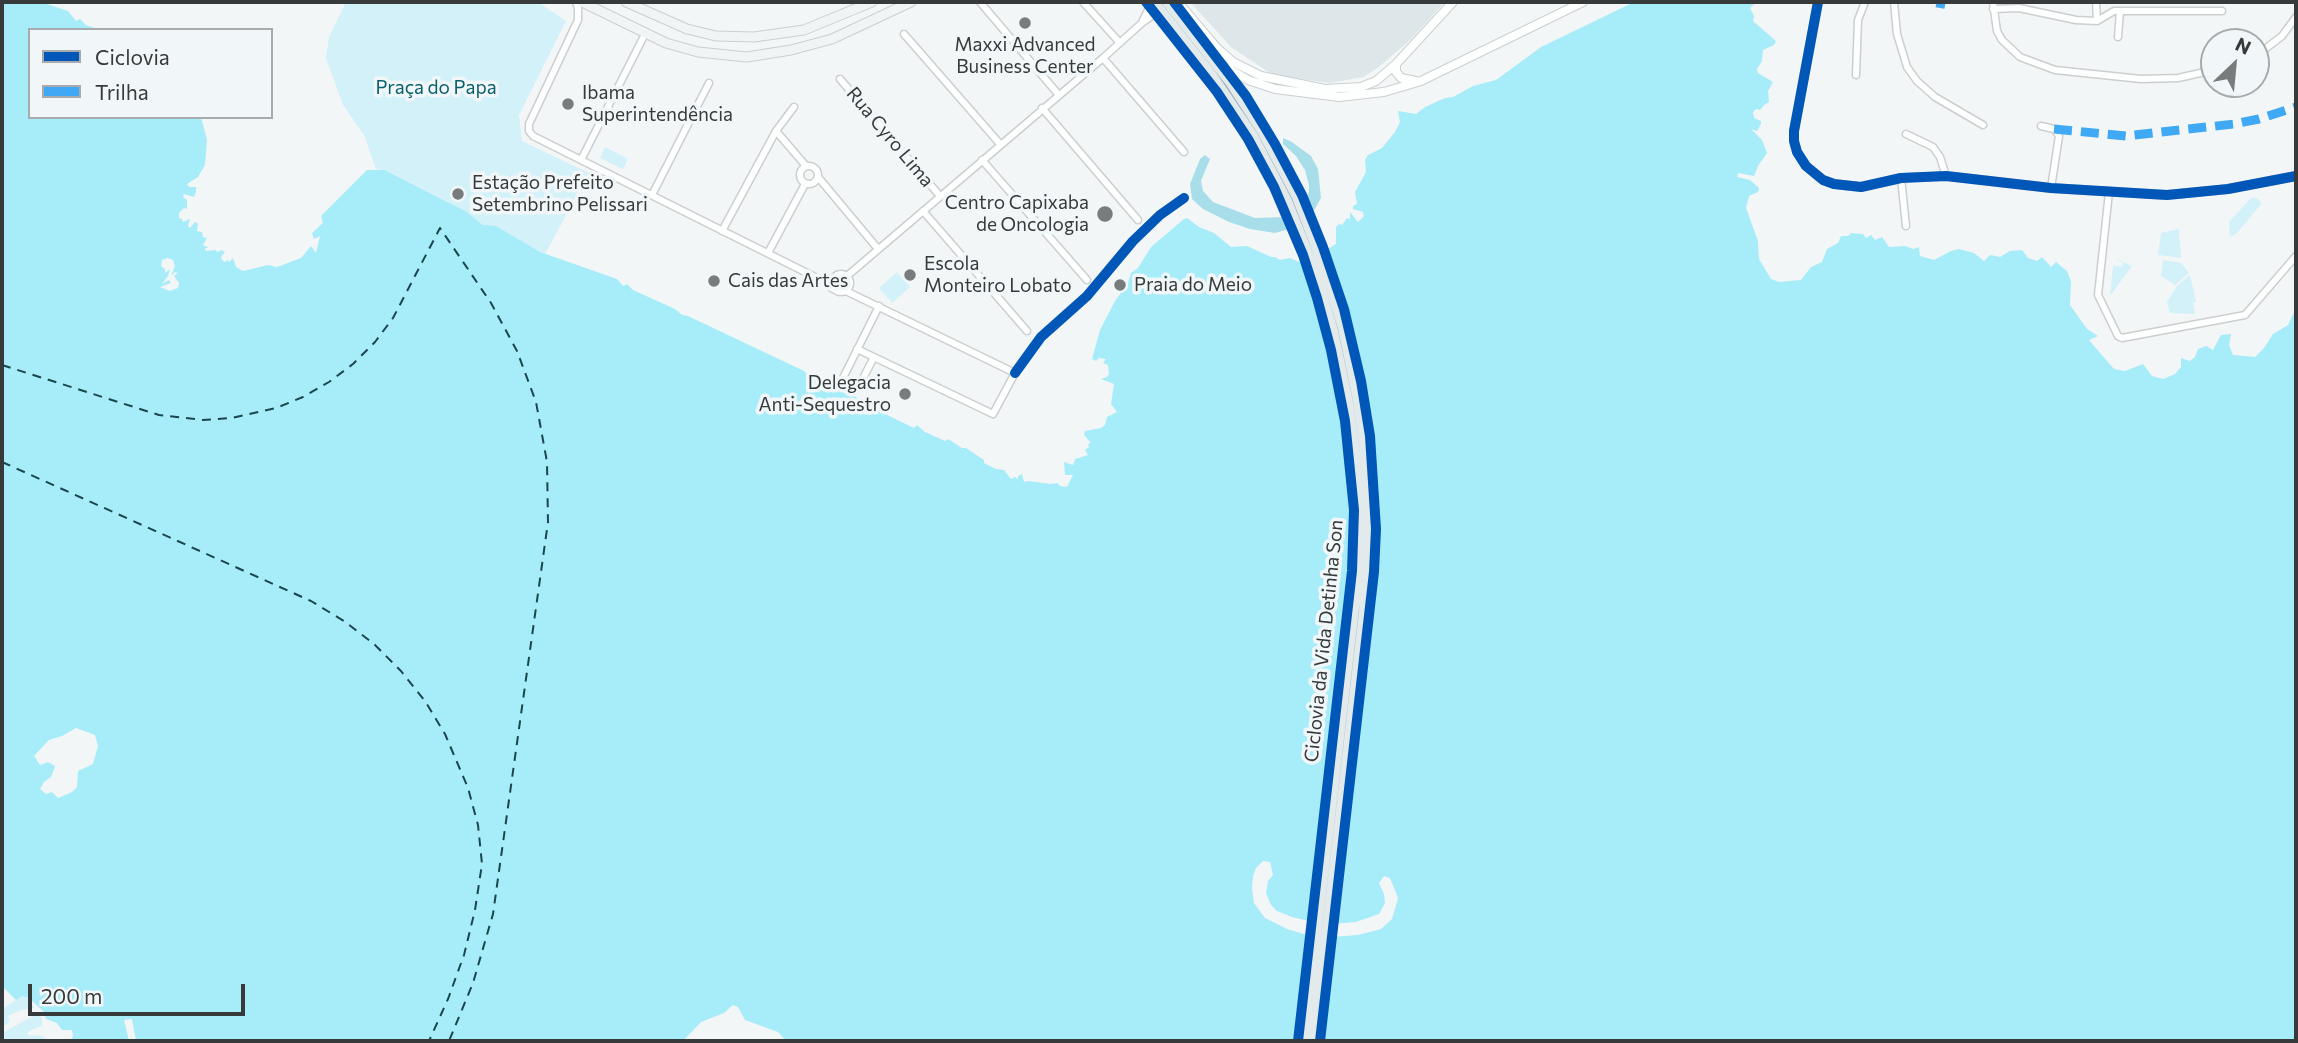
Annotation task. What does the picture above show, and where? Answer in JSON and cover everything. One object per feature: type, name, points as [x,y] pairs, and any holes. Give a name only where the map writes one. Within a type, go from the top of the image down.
[{"type":"main road","points":[[582,2],[666,43],[698,52],[747,57],[832,40],[911,2]]},
{"type":"main road","points":[[626,2],[687,29],[716,36],[754,37],[804,30],[872,2]]},
{"type":"main road","points":[[1151,2],[1228,97],[1287,201],[1328,313],[1345,384],[1354,438],[1360,519],[1358,571],[1304,1041]]},
{"type":"main road","points":[[1167,2],[1241,99],[1271,146],[1297,197],[1338,310],[1361,418],[1369,492],[1369,561],[1314,1041]]},
{"type":"street","points":[[576,2],[578,20],[529,124],[529,131],[533,136],[817,278],[838,292],[846,291],[879,306],[1015,373],[993,414],[857,349]]},
{"type":"street","points":[[981,2],[1058,94]]},
{"type":"street","points":[[1083,2],[1120,43]]},
{"type":"street","points":[[1143,22],[1151,2],[1197,48],[1233,73],[1275,89],[1351,97],[1384,92],[1421,81],[1583,2]]},
{"type":"street","points":[[1178,2],[1217,48],[1233,62],[1261,76],[1325,89],[1361,87],[1376,81],[1396,64],[1452,2]]},
{"type":"street","points":[[1818,2],[1794,131],[1797,152],[1811,171],[1823,180],[1861,187],[1901,178],[1946,176],[2051,188],[2167,195],[2228,189],[2295,176]]},
{"type":"street","points":[[1856,75],[1858,20],[1865,2]]},
{"type":"street","points":[[1894,2],[1897,34],[1907,67],[1917,81],[1935,97],[1983,125]]},
{"type":"street","points":[[2096,2],[2097,21]]},
{"type":"street","points":[[2200,73],[2178,78],[2141,79],[2055,70],[2024,59],[2014,52],[1997,31],[1993,6],[2097,21],[2114,11],[2222,11]]},
{"type":"street","points":[[2118,37],[2120,11]]},
{"type":"street","points":[[817,278],[847,276],[1143,22],[1159,14],[1167,18]]},
{"type":"street","points":[[2270,45],[2282,36],[2296,17]]},
{"type":"street","points":[[581,159],[645,34]]},
{"type":"street","points":[[904,34],[1000,144]]},
{"type":"street","points":[[1103,58],[1184,152]]},
{"type":"street","points":[[1396,64],[1396,72],[1401,78],[1421,81]]},
{"type":"street","name":"Rua Cyro Lima","points":[[841,79],[940,196]]},
{"type":"street","points":[[652,195],[709,83]]},
{"type":"street","points":[[722,231],[776,131],[794,107]]},
{"type":"street","points":[[1042,108],[1138,220]]},
{"type":"street","points":[[2041,126],[2054,129],[2059,136],[2051,188]]},
{"type":"street","points":[[776,131],[806,166],[816,170],[818,177],[878,249]]},
{"type":"street","points":[[1906,134],[1933,146],[1946,176]]},
{"type":"street","points":[[982,160],[1087,280]]},
{"type":"street","points":[[805,184],[799,175],[806,166]]},
{"type":"street","points":[[805,184],[812,184],[818,177]]},
{"type":"street","points":[[1901,178],[1906,226]]},
{"type":"street","points":[[768,253],[805,184]]},
{"type":"street","points":[[2109,192],[2098,295],[2118,336],[2122,338],[2245,315],[2296,256]]},
{"type":"street","points":[[923,211],[1027,331]]},
{"type":"street","points":[[834,289],[832,280],[836,275]]},
{"type":"street","points":[[846,291],[850,285],[847,276]]},
{"type":"street","points":[[874,357],[858,387],[842,380],[879,306]]},
{"type":"shaded area","points":[[2,2],[41,2],[68,11],[76,21],[80,19],[94,28],[28,28],[28,119],[202,119],[207,140],[205,165],[198,177],[187,184],[189,187],[196,187],[196,192],[194,197],[184,194],[187,209],[184,208],[179,213],[179,219],[183,222],[190,219],[190,228],[195,222],[198,224],[197,231],[207,238],[203,245],[209,248],[205,248],[206,251],[225,252],[222,260],[229,262],[233,258],[236,267],[243,271],[268,265],[277,267],[301,258],[311,246],[316,253],[320,236],[314,239],[312,233],[323,223],[321,216],[367,170],[385,170],[465,211],[483,225],[496,226],[540,252],[617,279],[623,286],[627,284],[633,290],[675,309],[682,315],[804,371],[814,380],[819,379],[832,388],[856,397],[866,405],[868,402],[873,404],[870,410],[861,411],[859,414],[871,415],[873,411],[889,411],[887,415],[914,428],[917,425],[925,432],[966,448],[984,460],[984,463],[1004,470],[1011,479],[1018,479],[1022,474],[1024,482],[1058,483],[1067,487],[1073,475],[1065,475],[1064,462],[1073,465],[1075,459],[1088,455],[1085,450],[1091,443],[1084,435],[1085,431],[1101,428],[1107,417],[1117,412],[1111,404],[1114,384],[1101,379],[1109,374],[1108,365],[1103,363],[1106,359],[1092,359],[1100,330],[1128,283],[1131,273],[1138,268],[1151,247],[1184,219],[1187,218],[1214,233],[1231,247],[1247,246],[1280,260],[1290,258],[1304,264],[1308,259],[1321,259],[1328,249],[1336,244],[1336,227],[1342,225],[1347,218],[1350,219],[1350,212],[1358,222],[1364,216],[1363,212],[1353,209],[1353,206],[1357,204],[1355,192],[1366,172],[1365,160],[1368,155],[1382,148],[1395,132],[1400,122],[1398,111],[1416,114],[1425,107],[1473,86],[1496,80],[1541,47],[1630,4],[1756,2],[1750,8],[1753,21],[1776,41],[1774,45],[1763,50],[1762,61],[1757,69],[1758,73],[1773,82],[1768,91],[1769,102],[1753,112],[1754,118],[1761,121],[1761,124],[1757,131],[1751,129],[1762,140],[1767,153],[1754,176],[1738,173],[1737,177],[1750,180],[1759,188],[1758,192],[1749,196],[1746,208],[1758,241],[1759,259],[1771,279],[1779,282],[1801,280],[1811,267],[1822,262],[1827,249],[1838,243],[1841,236],[1851,233],[1863,234],[1866,238],[1871,235],[1875,240],[1882,237],[1889,247],[1919,247],[1920,256],[1934,260],[1959,249],[1974,253],[1984,261],[1990,255],[2000,257],[2010,251],[2022,250],[2028,258],[2037,261],[2042,257],[2051,267],[2056,262],[2067,271],[2071,282],[2070,305],[2087,329],[2098,336],[2089,340],[2114,369],[2125,371],[2143,364],[2152,376],[2163,379],[2175,374],[2181,367],[2181,358],[2190,361],[2198,349],[2206,346],[2213,350],[2221,335],[2231,334],[2229,345],[2233,355],[2255,357],[2273,334],[2288,325],[2296,308],[2296,1041],[786,1041],[778,1032],[745,1020],[738,1007],[733,1005],[724,1013],[701,1022],[683,1041],[136,1041],[132,1019],[124,1020],[129,1041],[70,1041],[72,1030],[62,1030],[57,1023],[46,1019],[44,1012],[29,998],[22,996],[16,1000],[2,986]],"holes":[[[162,260],[173,260],[175,266],[171,276],[175,272],[178,273],[174,276],[179,283],[178,288],[170,291],[160,287],[171,283],[169,280],[162,284],[170,269],[165,273],[161,266]],[[76,728],[95,735],[98,746],[93,764],[78,771],[77,787],[72,792],[58,798],[52,792],[46,794],[40,789],[51,777],[55,766],[48,762],[40,765],[34,756],[49,740]]]},
{"type":"shaded area","points":[[1190,2],[1445,2],[1410,40],[1379,67],[1363,77],[1330,83],[1273,75],[1232,48]]},
{"type":"shaded area","points":[[1283,138],[1311,156],[1318,169],[1321,198],[1303,225],[1275,233],[1250,229],[1203,209],[1192,199],[1190,184],[1200,159],[1205,155],[1210,159],[1201,181],[1203,191],[1213,202],[1255,218],[1287,217],[1301,207],[1309,192],[1309,185],[1305,170],[1296,156],[1283,144]]},
{"type":"green space","name":"Praça do Papa","points":[[346,2],[538,2],[566,21],[519,115],[522,141],[589,173],[545,254],[501,229],[483,225],[448,202],[390,172],[376,169],[364,135],[343,105],[326,58],[329,37]]},
{"type":"green space","points":[[605,147],[628,159],[623,169],[600,158]]},
{"type":"green space","points":[[2251,198],[2257,198],[2262,203],[2236,234],[2230,237],[2229,222]]},
{"type":"green space","points":[[2179,229],[2181,258],[2158,255],[2161,233]]},
{"type":"green space","points":[[2115,258],[2132,266],[2110,296],[2113,265],[2121,267],[2123,263]]},
{"type":"green space","points":[[2163,260],[2181,263],[2189,273],[2175,285],[2161,276]]},
{"type":"green space","points":[[897,272],[910,287],[892,303],[879,288]]},
{"type":"green space","points":[[2190,275],[2196,302],[2193,303],[2195,314],[2170,313],[2167,302],[2177,286]]},
{"type":"green space","points":[[22,996],[29,998],[34,1008],[8,1016],[10,1022],[2,1027],[2,1009]]},
{"type":"green space","points":[[37,1014],[42,1018],[42,1026],[29,1031],[27,1035],[43,1036],[47,1041],[2,1041],[2,1033]]},
{"type":"pier","points":[[1323,249],[1343,309],[1363,399],[1373,473],[1375,529],[1371,593],[1332,924],[1356,922],[1379,914],[1385,903],[1379,883],[1384,876],[1390,878],[1398,898],[1392,919],[1381,929],[1358,935],[1331,937],[1318,1041],[1299,1041],[1311,936],[1287,929],[1265,918],[1254,903],[1252,888],[1256,868],[1263,861],[1270,862],[1273,875],[1268,881],[1266,893],[1271,905],[1277,911],[1313,922],[1356,528],[1351,456],[1343,403],[1323,315],[1305,257],[1320,256]]},
{"type":"ferry route","points":[[2,365],[159,415],[203,420],[232,418],[276,408],[303,397],[353,364],[375,342],[393,318],[440,228],[491,303],[517,351],[536,402],[547,462],[548,522],[493,914],[473,983],[449,1041]]},
{"type":"ferry route","points":[[2,462],[311,601],[374,644],[401,671],[425,701],[445,734],[468,788],[478,825],[482,864],[464,955],[429,1041]]},
{"type":"marked path","points":[[1940,8],[1941,2]]},
{"type":"marked path","points":[[2054,129],[2126,136],[2234,124],[2296,107]]},
{"type":"cycle path","name":"Ciclovia da Vida Detinha Son","points":[[1146,2],[1217,92],[1248,139],[1274,187],[1303,255],[1317,298],[1331,350],[1345,421],[1354,510],[1352,571],[1298,1041]]},
{"type":"cycle path","points":[[1174,2],[1246,96],[1302,195],[1344,309],[1361,381],[1370,436],[1376,529],[1374,572],[1320,1041]]},
{"type":"cycle path","points":[[1818,2],[1794,141],[1806,166],[1823,180],[1861,187],[1901,178],[1946,176],[2051,188],[2167,195],[2228,189],[2296,176]]},
{"type":"cycle path","points":[[1015,373],[1041,337],[1087,296],[1133,241],[1160,215],[1184,198]]},
{"type":"place","name":"Maxxi Advanced Business Center","points":[[1025,23]]},
{"type":"place","name":"Ibama Superintendência","points":[[568,104]]},
{"type":"place","name":"Estação Prefeito Setembrino Pelissari","points":[[458,194]]},
{"type":"place","name":"Centro Capixaba de Oncologia","points":[[1105,214]]},
{"type":"place","name":"Escola Monteiro Lobato","points":[[910,275]]},
{"type":"place","name":"Cais das Artes","points":[[714,281]]},
{"type":"place","name":"Praia do Meio","points":[[1120,285]]},
{"type":"place","name":"Delegacia Anti-Sequestro","points":[[905,394]]}]
